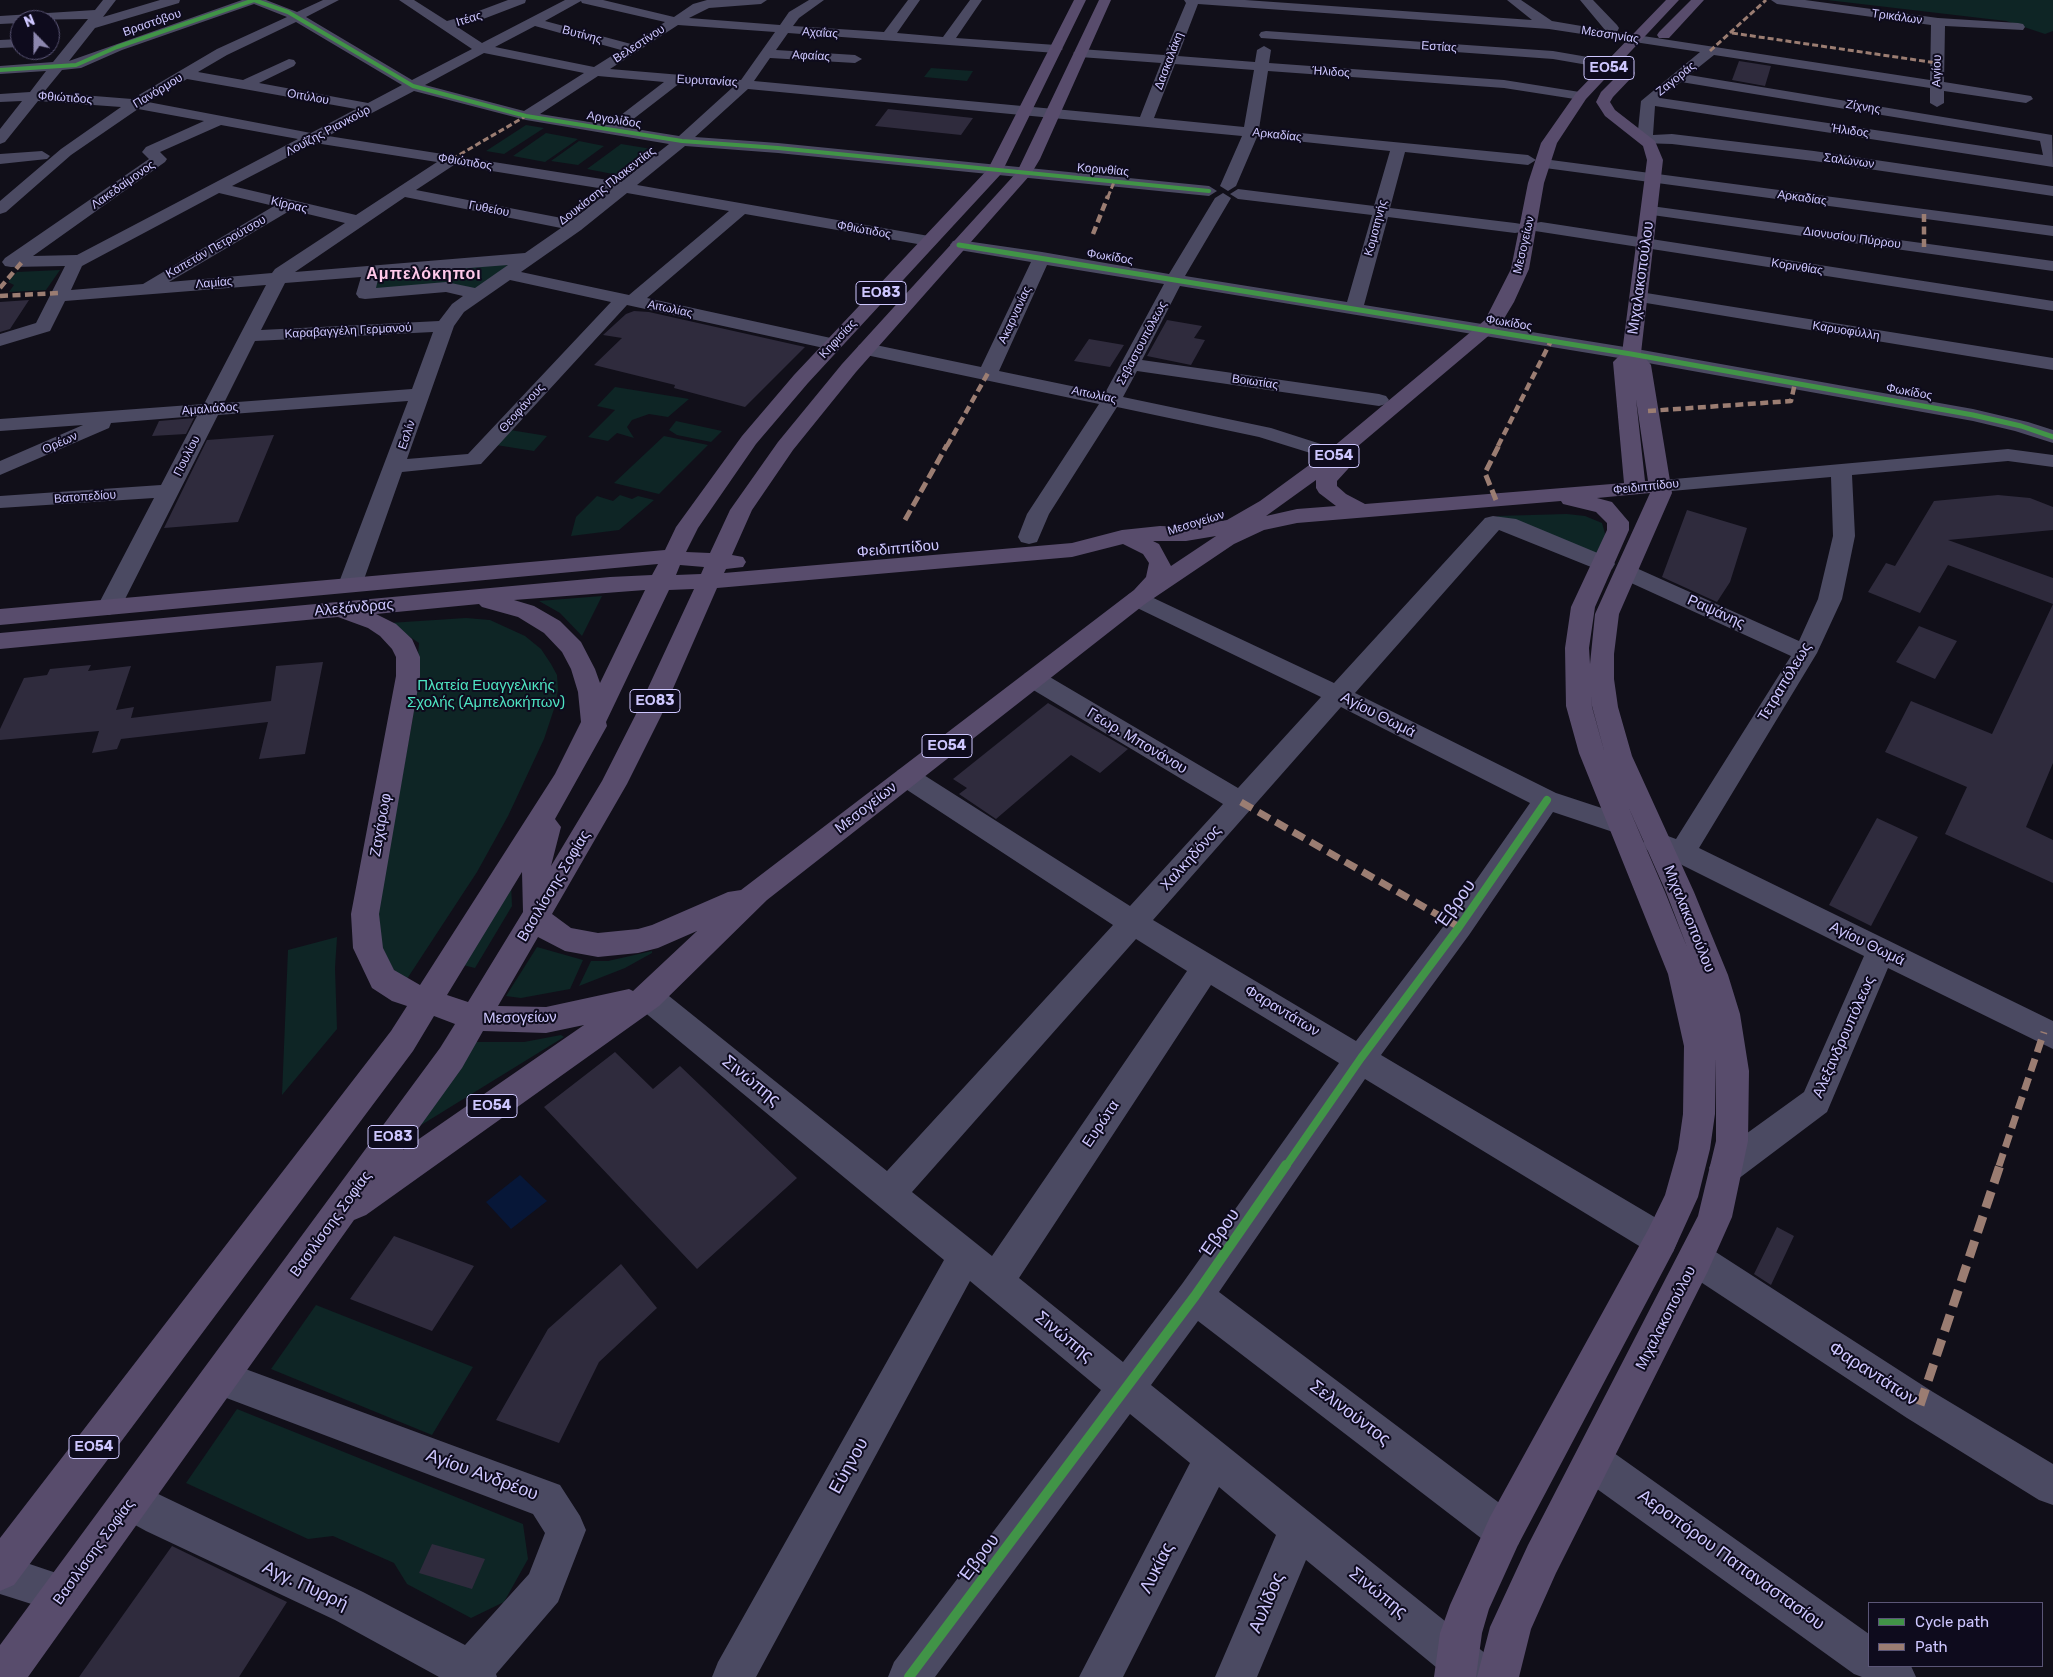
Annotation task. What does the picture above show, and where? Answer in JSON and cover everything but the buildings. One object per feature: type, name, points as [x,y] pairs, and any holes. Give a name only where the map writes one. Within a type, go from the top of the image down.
[{"type":"main road","name":"Κηφισίας","points":[[662,582],[687,527],[749,440],[833,344],[995,171],[1004,157],[1025,110],[1080,0]]},
{"type":"main road","name":"Κηφισίας","points":[[713,571],[740,510],[785,446],[866,349],[1023,174],[1032,159],[1105,0]]},
{"type":"main road","name":"ΕΟ54","points":[[1554,134],[1581,96],[1673,0]]},
{"type":"main road","name":"ΕΟ54","points":[[1645,140],[1610,113],[1603,102],[1606,95],[1698,0]]},
{"type":"main road","name":"ΕΟ54","points":[[1554,134],[1565,118]]},
{"type":"main road","points":[[1565,118],[1582,120]]},
{"type":"main road","points":[[1599,123],[1645,140]]},
{"type":"main road","name":"Μεσογείων","points":[[1160,533],[1186,534],[1224,528],[1256,514],[1334,456],[1482,330],[1491,299],[1505,266],[1515,228],[1522,182],[1528,160],[1554,134]]},
{"type":"main road","name":"Μεσογείων","points":[[1160,533],[1180,526],[1215,519],[1242,506],[1320,450],[1380,400],[1482,330],[1509,318],[1532,270],[1541,227],[1546,185],[1554,154],[1554,134]]},
{"type":"main road","name":"Μεσογείων","points":[[1362,511],[1331,494],[1326,482],[1330,472],[1500,312],[1520,269],[1538,173],[1544,152],[1554,134]]},
{"type":"main road","name":"Μιχαλακοπούλου","points":[[1631,354],[1651,211],[1655,160],[1652,148],[1645,140]]},
{"type":"main road","name":"ΕΟ54","points":[[1631,354],[1623,362],[1647,487]]},
{"type":"main road","name":"Μιχαλακοπούλου","points":[[1464,1670],[1461,1633],[1470,1605],[1504,1531],[1661,1240],[1681,1197],[1694,1149],[1699,1114],[1700,1046],[1694,1013],[1682,974],[1651,892],[1592,753],[1580,706],[1577,673],[1577,648],[1583,607],[1615,568],[1658,502],[1661,493],[1647,487]]},
{"type":"main road","name":"Φειδιππίδου","points":[[1240,531],[1274,520],[1647,487]]},
{"type":"main road","name":"Μιχαλακοπούλου","points":[[1498,1677],[1511,1627],[1542,1559],[1696,1260],[1715,1217],[1732,1141],[1734,1071],[1725,1014],[1713,975],[1680,892],[1670,848],[1619,756],[1605,708],[1602,654],[1615,568],[1618,522],[1604,507],[1580,499],[1530,498]]},
{"type":"main road","name":"Μεσογείων","points":[[475,1018],[546,1020],[648,997],[757,892],[1137,599],[1170,579],[1211,547],[1240,531]]},
{"type":"main road","name":"Φειδιππίδου","points":[[672,557],[713,571],[1072,550],[1124,537],[1160,533]]},
{"type":"main road","name":"Φειδιππίδου","points":[[713,571],[748,561],[1028,537],[1068,534],[1124,537]]},
{"type":"main road","points":[[1124,537],[1134,539],[1150,549],[1160,564],[1157,579],[1137,599]]},
{"type":"main road","name":"Αλεξάνδρας","points":[[0,641],[672,557]]},
{"type":"main road","name":"Αλεξάνδρας","points":[[0,617],[109,607],[344,597],[446,599],[610,584],[662,582],[713,571]]},
{"type":"main road","name":"Βασιλίσσης Σοφίας","points":[[2,1677],[451,1058],[614,784],[648,716],[713,571]]},
{"type":"main road","name":"ΕΟ54","points":[[0,1573],[402,1041],[567,777],[594,726],[662,582]]},
{"type":"main road","name":"Ζαχάρωφ","points":[[344,597],[403,645],[408,657],[408,676],[365,914],[365,932],[368,948],[383,979],[403,992],[475,1018]]},
{"type":"main road","points":[[446,599],[486,601],[508,606],[526,611],[552,627],[572,648],[584,669],[590,692],[594,726]]},
{"type":"main road","points":[[567,777],[543,838],[537,863],[534,895],[537,913],[541,922],[552,932],[565,939],[582,943],[615,944],[658,936],[757,892]]},
{"type":"main road","name":"ΕΟ54","points":[[336,1216],[648,997]]},
{"type":"street","points":[[0,139],[5,127],[34,96],[110,0]]},
{"type":"street","name":"Βραστόβου","points":[[0,70],[76,64],[244,0]]},
{"type":"street","name":"Βραστόβου","points":[[213,12],[254,0]]},
{"type":"street","name":"Αργολίδος","points":[[254,0],[291,14],[413,86],[526,116],[682,142],[788,149],[995,171]]},
{"type":"street","name":"Πανόρμου","points":[[1,203],[66,152],[135,104],[222,52],[318,0]]},
{"type":"street","name":"Πανόρμου","points":[[1,203],[42,156],[116,102],[215,47],[291,14],[333,0]]},
{"type":"street","name":"Ευρυτανίας","points":[[405,0],[482,49],[598,72],[1025,110]]},
{"type":"street","name":"Ιτέας","points":[[445,25],[473,18],[520,0]]},
{"type":"street","name":"Λουΐζης Ριανκούρ","points":[[80,260],[575,0]]},
{"type":"street","name":"Αχαΐας","points":[[587,0],[675,21],[1056,50]]},
{"type":"street","name":"Βελεστίνου","points":[[526,116],[598,72],[631,48],[702,5],[761,0]]},
{"type":"street","name":"Δουκίσσης Πλακεντίας","points":[[477,294],[575,226],[682,142],[745,84],[794,15],[818,0]]},
{"type":"street","points":[[887,38],[914,0]]},
{"type":"street","points":[[946,42],[976,0]]},
{"type":"street","name":"Μεσσηνίας","points":[[1192,0],[1271,3],[1549,25],[2026,99]]},
{"type":"street","name":"Δασκαλάκη","points":[[1145,122],[1192,0]]},
{"type":"street","points":[[1412,0],[1423,16]]},
{"type":"street","points":[[1512,0],[1549,25]]},
{"type":"street","points":[[1586,0],[1612,28],[1609,34]]},
{"type":"street","name":"Τρικάλων","points":[[1777,0],[1938,22],[2018,27]]},
{"type":"street","points":[[0,20],[95,20],[181,2],[213,12]]},
{"type":"street","name":"Σεβαστουπόλεως","points":[[1028,537],[1038,514],[1112,399],[1175,279],[1224,192],[1251,133],[1271,3]]},
{"type":"street","name":"Βυτίνης","points":[[533,22],[631,48]]},
{"type":"street","name":"Αιγίου","points":[[1924,214],[1924,142],[1937,85],[1938,22]]},
{"type":"street","name":"Εστίας","points":[[1266,35],[1553,55],[1611,65]]},
{"type":"street","points":[[60,41],[78,40]]},
{"type":"street","name":"Ζαγοράς","points":[[1645,140],[1648,101],[1710,51]]},
{"type":"street","name":"Ήλιδος","points":[[1080,52],[1504,84],[1581,96]]},
{"type":"street","name":"Αφαίας","points":[[767,54],[856,59]]},
{"type":"street","name":"Οιτύλου","points":[[244,85],[289,63]]},
{"type":"street","name":"Οιτύλου","points":[[185,74],[372,108]]},
{"type":"street","name":"Ζίχνης","points":[[1678,77],[2048,138],[2053,162]]},
{"type":"street","points":[[609,131],[675,80]]},
{"type":"street","name":"Φθιώτιδος","points":[[0,98],[34,96],[135,104],[315,138],[623,187],[929,241]]},
{"type":"street","points":[[1807,98],[1819,200]]},
{"type":"street","name":"Ήλιδος","points":[[1648,101],[2053,162]]},
{"type":"street","name":"Αρκαδίας","points":[[1025,110],[1528,160]]},
{"type":"street","name":"Λακεδαίμονος","points":[[7,262],[159,159],[150,152],[151,150],[217,121]]},
{"type":"street","name":"Σαλώνων","points":[[1645,140],[1672,140],[1814,156],[2053,190]]},
{"type":"street","name":"Κομοτηνής","points":[[1354,309],[1399,147]]},
{"type":"street","points":[[0,159],[42,156]]},
{"type":"street","points":[[278,278],[281,273],[452,159]]},
{"type":"street","name":"Αρκαδίας","points":[[1551,165],[2053,231]]},
{"type":"street","name":"Κορινθίας","points":[[995,171],[1224,192],[1515,228]]},
{"type":"street","name":"Κίρρας","points":[[218,188],[359,221]]},
{"type":"street","name":"Γυθείου","points":[[402,192],[575,226]]},
{"type":"street","name":"Καπετάν Πετρούτσου","points":[[144,289],[288,205]]},
{"type":"street","name":"Θεοφάνους","points":[[396,466],[474,460],[628,300],[742,208]]},
{"type":"street","name":"Διονυσίου Πύρρου","points":[[1651,211],[2053,266]]},
{"type":"street","name":"Κορινθίας","points":[[1541,227],[2053,306]]},
{"type":"street","name":"Φωκίδος","points":[[959,245],[1631,354],[1973,415],[2021,426],[2053,437]]},
{"type":"street","points":[[1924,248],[1924,286]]},
{"type":"street","name":"Ακαρνανίας","points":[[988,373],[1042,257]]},
{"type":"street","name":"Λαμίας","points":[[58,296],[531,258]]},
{"type":"street","points":[[7,262],[80,260]]},
{"type":"street","points":[[0,340],[43,326],[75,263],[80,260]]},
{"type":"street","points":[[371,270],[365,294],[446,287],[477,294]]},
{"type":"street","name":"Αιτωλίας","points":[[508,274],[833,344]]},
{"type":"street","name":"Πουλίου","points":[[109,607],[250,336],[278,278]]},
{"type":"street","name":"Εσλίν","points":[[344,597],[396,466],[445,326],[458,308],[477,294]]},
{"type":"street","name":"Καρυοφύλλη","points":[[1640,297],[2053,364]]},
{"type":"street","name":"Καραβαγγέλη Γερμανού","points":[[250,336],[445,326]]},
{"type":"street","name":"Αιτωλίας","points":[[866,349],[1264,432],[1320,450]]},
{"type":"street","name":"Βοιωτίας","points":[[1131,364],[1380,400]]},
{"type":"street","name":"Αμαλιάδος","points":[[0,425],[421,394]]},
{"type":"street","name":"Ορέων","points":[[0,469],[120,416]]},
{"type":"street","points":[[2008,455],[2021,442],[2021,426]]},
{"type":"street","name":"Φειδιππίδου","points":[[1647,487],[2008,455],[2053,461]]},
{"type":"street","name":"Τετραπόλεως","points":[[1670,848],[1805,653],[1830,599],[1844,536],[1841,470]]},
{"type":"street","name":"Βατοπεδίου","points":[[0,502],[169,491]]},
{"type":"street","name":"Ραψάνης","points":[[1493,523],[1508,524],[1615,568],[1805,653]]},
{"type":"street","name":"Χαλκηδόνος","points":[[889,1193],[1493,523]]},
{"type":"street","name":"Αγίου Θωμά","points":[[1137,599],[1338,695],[1546,800],[1622,825]]},
{"type":"street","name":"Γεωρ. Μπονάνου","points":[[1034,679],[1242,802]]},
{"type":"street","name":"Φαραντάτων","points":[[907,776],[1133,923],[1361,1058],[1661,1240]]},
{"type":"street","name":"Έβρου","points":[[909,1677],[1195,1296],[1361,1058],[1459,927],[1546,800]]},
{"type":"street","name":"Αγίου Θωμά","points":[[1670,848],[2053,1036]]},
{"type":"street","name":"Αλεξανδρουπόλεως","points":[[1726,1168],[1816,1102],[1881,951]]},
{"type":"street","name":"Ευρώτα","points":[[996,1281],[1207,966]]},
{"type":"street","name":"Σινώπης","points":[[648,997],[1299,1529],[1464,1670]]},
{"type":"street","name":"Εύηνου","points":[[733,1677],[965,1256]]},
{"type":"street","name":"Φαραντάτων","points":[[1696,1260],[1920,1405],[2053,1486]]},
{"type":"street","name":"Σελινούντος","points":[[1195,1296],[1504,1531]]},
{"type":"street","name":"Αγίου Ανδρέου","points":[[220,1378],[546,1499],[566,1530],[544,1588],[473,1674]]},
{"type":"street","name":"Λυκίας","points":[[1100,1677],[1213,1459]]},
{"type":"street","name":"Αεροπόρου Παπαναστασίου","points":[[1593,1462],[1868,1658]]},
{"type":"street","name":"Αγγ. Πυρρή","points":[[131,1501],[160,1517],[349,1606],[473,1674]]},
{"type":"street","name":"Αυλίδος","points":[[1236,1677],[1299,1529]]},
{"type":"street","points":[[0,1573],[63,1594]]},
{"type":"street","points":[[1880,1667],[1895,1677]]},
{"type":"green space","points":[[1827,0],[2053,0],[2053,31],[2045,34],[2006,21]]},
{"type":"green space","points":[[931,68],[973,71],[967,81],[924,77]]},
{"type":"green space","points":[[526,125],[544,128],[504,154],[486,151]]},
{"type":"green space","points":[[546,133],[578,139],[545,162],[513,156]]},
{"type":"green space","points":[[579,141],[604,146],[578,165],[551,161]]},
{"type":"green space","points":[[621,144],[652,149],[618,175],[587,169]]},
{"type":"green space","points":[[512,263],[475,289],[450,283],[370,291],[374,276]]},
{"type":"green space","points":[[60,270],[46,290],[9,292],[14,285],[8,282],[17,272]]},
{"type":"green space","points":[[615,387],[689,399],[668,417],[649,414],[632,420],[627,427],[634,438],[617,433],[608,441],[588,437],[615,410],[597,406]]},
{"type":"green space","points":[[676,421],[722,431],[711,442],[677,435],[669,430]]},
{"type":"green space","points":[[510,430],[547,436],[534,451],[496,445]]},
{"type":"green space","points":[[664,436],[708,445],[659,494],[614,483]]},
{"type":"green space","points":[[620,495],[632,499],[638,496],[654,500],[619,530],[571,536],[576,517],[597,496],[613,501]]},
{"type":"green space","points":[[1567,514],[1585,516],[1602,523],[1606,537],[1598,557],[1496,516]]},
{"type":"green space","points":[[602,596],[582,636],[560,613],[539,601]]},
{"type":"green space","name":"Πλατεία Ευαγγελικής Σχολής (Αμπελοκήπων)","points":[[466,618],[490,620],[525,636],[541,649],[551,664],[557,675],[558,690],[555,706],[544,739],[508,816],[477,872],[403,985],[382,951],[378,907],[413,717],[419,643],[389,623]]},
{"type":"green space","points":[[511,883],[512,906],[475,968],[463,965]]},
{"type":"green space","points":[[337,937],[335,968],[337,1029],[282,1095],[288,950]]},
{"type":"green space","points":[[537,947],[583,960],[570,989],[521,998],[506,996]]},
{"type":"green space","points":[[652,951],[652,953],[625,968],[579,986],[591,961],[608,961]]},
{"type":"green space","points":[[561,1035],[564,1037],[405,1135],[475,1042],[524,1042]]},
{"type":"green space","points":[[316,1305],[473,1367],[432,1435],[271,1369]]},
{"type":"green space","points":[[237,1409],[523,1524],[528,1559],[504,1602],[471,1618],[407,1584],[394,1563],[333,1536],[308,1539],[186,1483]]},
{"type":"water","points":[[520,1175],[547,1201],[511,1229],[486,1202]]},
{"type":"marked path","points":[[1710,51],[1766,0]]},
{"type":"marked path","points":[[1732,33],[1937,63]]},
{"type":"marked path","points":[[452,159],[526,116]]},
{"type":"marked path","points":[[1093,234],[1114,182]]},
{"type":"marked path","points":[[1924,214],[1924,248]]},
{"type":"marked path","points":[[0,288],[22,262]]},
{"type":"marked path","points":[[0,296],[60,293]]},
{"type":"marked path","points":[[1496,500],[1485,473],[1551,341]]},
{"type":"marked path","points":[[905,520],[988,373]]},
{"type":"marked path","points":[[1648,411],[1791,401],[1795,383]]},
{"type":"marked path","points":[[1241,802],[1459,927]]},
{"type":"marked path","points":[[1920,1405],[2044,1032]]},
{"type":"cycle path","points":[[0,70],[76,65],[117,47],[254,0],[288,12],[413,86],[526,116],[682,141],[778,148],[1209,191]]},
{"type":"cycle path","points":[[959,245],[1631,354],[1973,415],[2021,426],[2053,437]]},
{"type":"cycle path","points":[[909,1677],[1195,1296],[1361,1058],[1459,927],[1547,800]]},
{"type":"district","name":"Αμπελόκηποι","points":[[424,274]]}]
